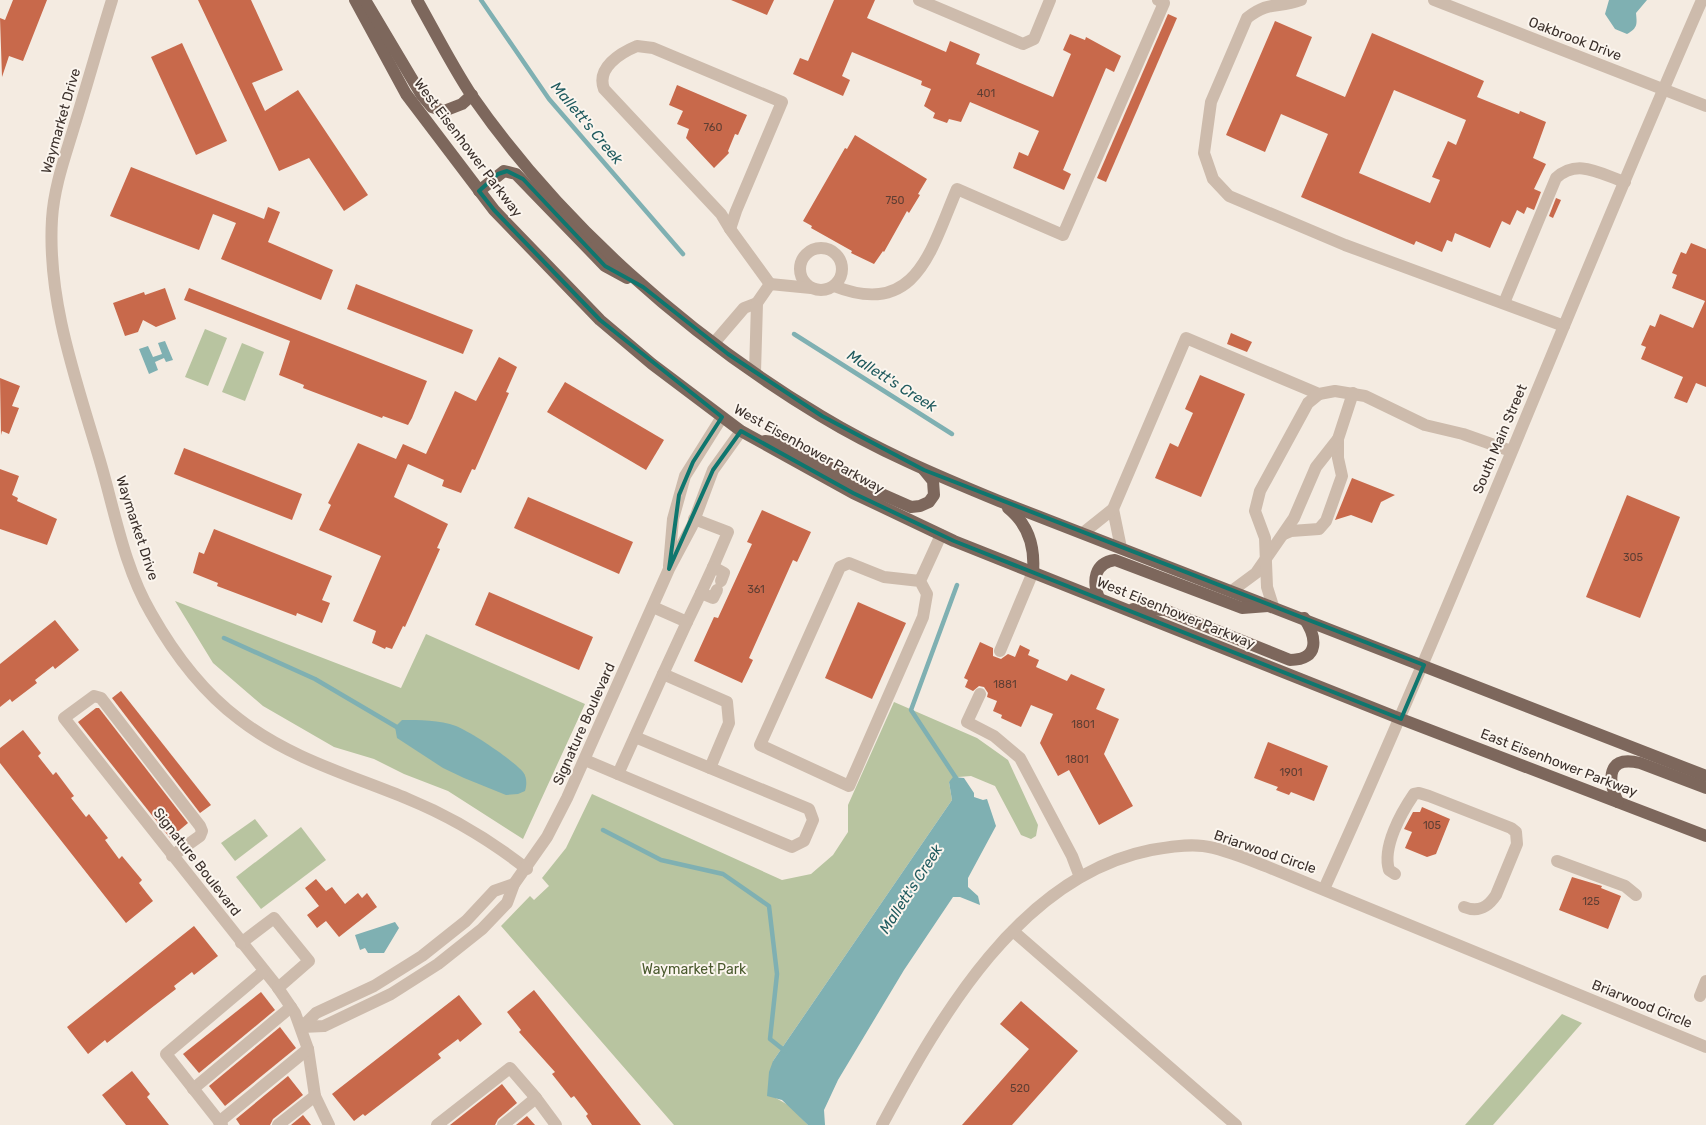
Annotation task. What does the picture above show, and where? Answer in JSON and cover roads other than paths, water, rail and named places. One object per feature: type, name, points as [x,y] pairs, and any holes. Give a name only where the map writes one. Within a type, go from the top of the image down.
[{"type":"main road","name":"West Eisenhower Parkway","points":[[355,0],[406,94],[479,191],[554,274],[600,320],[652,364],[741,431],[852,494],[940,534],[1401,719]]},
{"type":"main road","points":[[365,0],[421,94],[432,107],[444,111],[462,104],[472,95]]},
{"type":"main road","points":[[418,0],[472,95],[532,171],[593,238],[643,287],[714,343],[754,372],[822,416],[924,470],[999,501],[1233,590],[1706,776]]},
{"type":"main road","points":[[479,191],[498,174],[508,171],[516,174],[605,266],[643,287]]},
{"type":"main road","points":[[757,440],[788,444],[862,485],[911,507],[929,502],[934,495],[933,481],[924,470]]},
{"type":"main road","points":[[999,501],[1018,516],[1026,528],[1034,558],[1033,572]]},
{"type":"main road","points":[[1099,598],[1095,582],[1099,567],[1106,561],[1115,560],[1242,608],[1273,606]]},
{"type":"main road","points":[[1121,608],[1165,610],[1290,660],[1299,660],[1308,655],[1314,647],[1314,638],[1304,618]]},
{"type":"main road","name":"East Eisenhower Parkway","points":[[1401,719],[1706,836]]},
{"type":"main road","points":[[1618,802],[1611,788],[1610,777],[1614,767],[1621,761],[1629,760],[1640,763],[1706,788]]},
{"type":"main road","points":[[1686,828],[1706,827]]},
{"type":"street","name":"Waymarket Drive","points":[[112,0],[58,180],[52,216],[55,295],[77,389],[101,464],[115,520],[150,612],[183,661],[206,689],[238,718],[263,736],[321,766],[448,816],[477,833],[527,869]]},
{"type":"street","points":[[919,0],[1023,44],[1034,39],[1050,0]]},
{"type":"street","points":[[834,286],[862,295],[876,296],[886,294],[909,281],[919,271],[928,257],[957,189],[1063,235],[1164,3],[1158,0]]},
{"type":"street","points":[[1301,0],[1268,3],[1256,9],[1247,18],[1211,102],[1204,153],[1213,179],[1229,196],[1345,245],[1564,326]]},
{"type":"street","name":"Oakbrook Drive","points":[[1434,0],[1706,106]]},
{"type":"street","name":"South Main Street","points":[[1324,889],[1424,665],[1511,451],[1702,0]]},
{"type":"street","points":[[730,229],[736,210],[782,102],[653,48],[637,46],[632,48],[604,70],[602,77],[604,89],[720,214],[730,229],[770,284],[827,290],[840,279],[842,263],[831,250],[815,249],[802,259],[800,267],[804,282],[811,288]]},
{"type":"street","points":[[1504,303],[1556,178],[1566,169],[1580,167],[1625,182]]},
{"type":"street","points":[[754,372],[757,303],[770,284]]},
{"type":"street","points":[[714,343],[744,308],[757,303]]},
{"type":"street","points":[[1083,534],[1113,509],[1186,338],[1318,394]]},
{"type":"street","points":[[1273,606],[1267,587],[1265,538],[1255,511],[1260,492],[1308,403],[1318,394],[1335,391],[1371,398],[1404,417],[1424,425],[1477,438],[1511,451]]},
{"type":"street","points":[[1284,534],[1291,531],[1319,529],[1326,521],[1342,476],[1338,458],[1338,439],[1353,393]]},
{"type":"street","name":"Signature Boulevard","points":[[669,569],[673,519],[681,489],[693,462],[722,417]]},
{"type":"street","name":"Signature Boulevard","points":[[302,1027],[324,1026],[391,994],[438,964],[482,929],[506,903],[514,884],[527,869],[547,836],[585,760],[669,569],[694,519],[714,470],[741,431]]},
{"type":"street","points":[[1233,590],[1256,573],[1284,534],[1294,518],[1316,467],[1338,439]]},
{"type":"street","points":[[1113,509],[1121,548]]},
{"type":"street","points":[[618,774],[728,532],[694,519]]},
{"type":"street","points":[[920,581],[940,534]]},
{"type":"street","points":[[849,563],[884,577],[920,581],[927,594],[923,617],[849,786],[760,745],[840,567],[849,563]]},
{"type":"street","points":[[701,593],[713,598],[719,585],[724,573],[713,567]]},
{"type":"street","points":[[1000,650],[1033,572]]},
{"type":"street","points":[[653,607],[687,622]]},
{"type":"street","points":[[663,674],[726,702],[729,723],[710,768]]},
{"type":"street","points":[[980,694],[967,722],[994,736],[1020,758],[1072,856],[1080,877]]},
{"type":"street","name":"Signature Boulevard","points":[[172,856],[200,836],[202,831],[200,826],[100,698],[94,696],[64,718],[172,856],[278,988],[291,1007],[302,1027],[308,1049],[315,1096],[329,1125]]},
{"type":"street","points":[[585,760],[792,846],[804,841],[813,820],[809,809],[635,737]]},
{"type":"street","points":[[1394,874],[1389,870],[1388,851],[1404,811],[1414,794],[1419,793],[1429,796],[1510,828],[1516,832],[1517,844],[1492,902],[1482,909],[1472,910],[1464,907]]},
{"type":"street","name":"Briarwood Circle","points":[[882,1125],[942,1020],[980,969],[1013,931],[1047,900],[1080,877],[1108,862],[1140,852],[1173,846],[1202,846],[1244,858],[1324,889],[1706,1047]]},
{"type":"street","points":[[1557,861],[1624,886],[1636,895]]},
{"type":"street","points":[[241,942],[274,918],[309,961],[278,988]]},
{"type":"street","points":[[1013,931],[1236,1125]]},
{"type":"street","points":[[264,971],[166,1054],[220,1123],[308,1049]]},
{"type":"street","points":[[1700,996],[1706,981]]},
{"type":"street","points":[[193,1089],[291,1007]]},
{"type":"street","points":[[436,1125],[510,1068],[556,1125]]},
{"type":"street","points":[[278,1125],[315,1096]]},
{"type":"street","points":[[503,1125],[536,1098]]},
{"type":"water","points":[[1609,0],[1647,0],[1636,13],[1635,28],[1631,32],[1627,34],[1615,29],[1605,14]]},
{"type":"water","points":[[165,341],[173,360],[166,362],[164,358],[155,362],[158,370],[149,374],[139,349],[148,346],[153,357],[162,354],[158,343]]},
{"type":"water","points":[[402,720],[443,723],[456,726],[471,734],[501,754],[523,772],[526,781],[525,791],[506,795],[443,768],[397,738],[395,727]]},
{"type":"water","points":[[953,777],[964,778],[974,793],[974,797],[983,800],[987,799],[996,826],[968,878],[968,887],[978,896],[980,905],[960,897],[953,897],[904,970],[838,1080],[824,1110],[825,1125],[808,1125],[782,1100],[767,1096],[769,1072],[773,1061],[952,800],[949,782]]},
{"type":"water","points":[[395,922],[399,928],[384,953],[368,953],[365,948],[360,950],[355,935]]},
{"type":"waterway","name":"Mallett's Creek","points":[[481,0],[549,99],[683,254]]},
{"type":"waterway","name":"Mallett's Creek","points":[[794,334],[952,434]]},
{"type":"waterway","name":"Mallett's Creek","points":[[957,585],[911,710],[958,781]]},
{"type":"waterway","points":[[224,638],[315,679],[400,729]]},
{"type":"waterway","points":[[603,830],[661,860],[723,874],[769,906],[777,974],[770,1039],[785,1051]]},
{"type":"park label","name":"Waymarket Park","points":[[694,969]]}]
